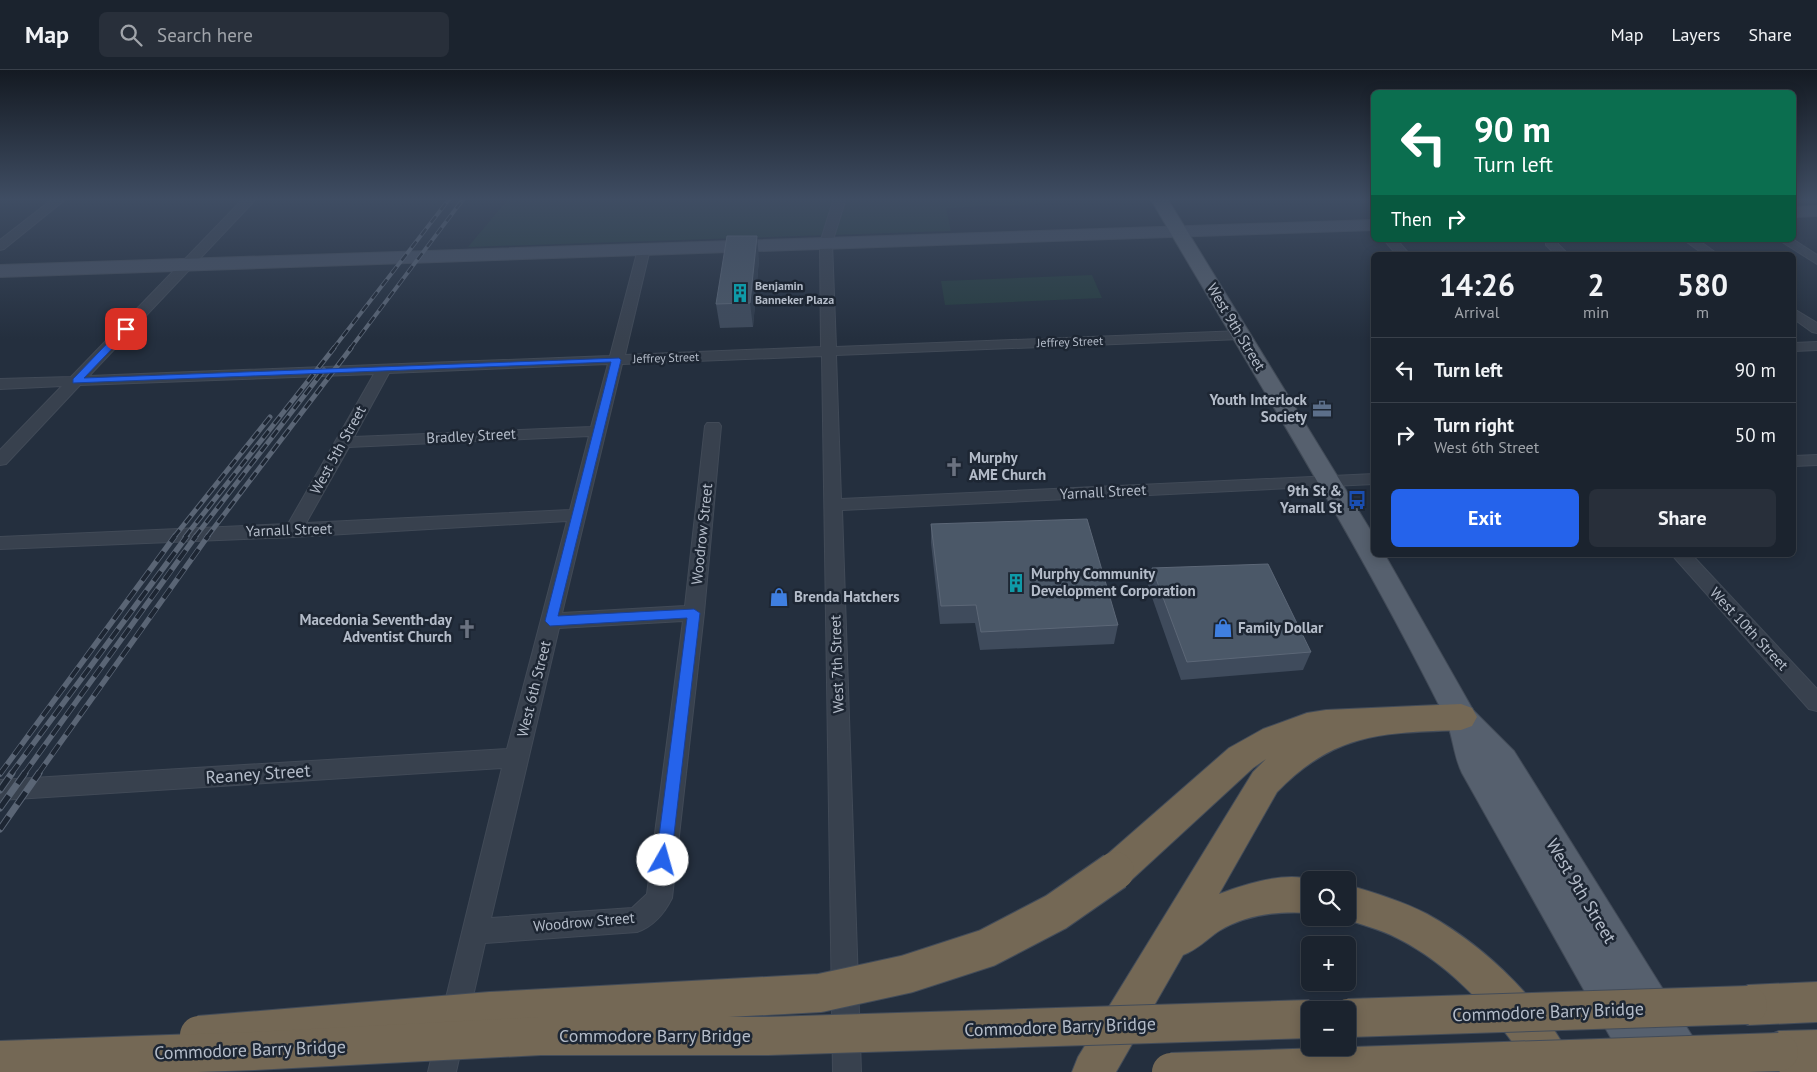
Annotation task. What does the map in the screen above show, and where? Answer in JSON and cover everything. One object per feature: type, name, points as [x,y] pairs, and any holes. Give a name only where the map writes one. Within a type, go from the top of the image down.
[{"type":"highway","points":[[0,1052],[491,1011],[820,993],[907,974],[987,948],[1056,912],[1115,871],[1222,772],[1257,747],[1274,738],[1307,726],[1345,722],[1384,722],[1461,717]]},
{"type":"highway","points":[[1093,1072],[1265,782],[1293,755],[1325,737],[1345,730],[1384,722]]},
{"type":"highway","points":[[1164,951],[1210,914],[1231,905],[1276,895],[1301,896]]},
{"type":"highway","points":[[1356,905],[1404,924],[1430,938],[1455,955],[1503,998],[1524,1023],[1556,1072]]},
{"type":"highway","name":"Commodore Barry Bridge","points":[[1356,1018],[1748,1006],[1817,1002]]},
{"type":"highway","name":"Commodore Barry Bridge","points":[[0,1060],[254,1051],[540,1036],[768,1036],[1301,1019]]},
{"type":"highway","points":[[1171,1072],[1798,1051]]},
{"type":"main road","name":"West 9th Street","points":[[1186,245],[1329,481],[1371,556]]},
{"type":"main road","name":"West 9th Street","points":[[1372,557],[1461,717],[1474,763],[1654,1072]]},
{"type":"main road","name":"West 9th Street","points":[[1461,717],[1502,761],[1690,1072]]},
{"type":"street","points":[[0,460],[206,245]]},
{"type":"street","points":[[0,271],[773,245]]},
{"type":"street","name":"West 7th Street","points":[[826,245],[847,1072]]},
{"type":"street","points":[[1697,245],[1708,252]]},
{"type":"street","points":[[1793,245],[1817,260]]},
{"type":"street","name":"West 6th Street","points":[[442,1072],[516,758],[644,249]]},
{"type":"street","points":[[1796,314],[1817,330]]},
{"type":"street","name":"Jeffrey Street","points":[[0,384],[1241,335]]},
{"type":"street","points":[[1796,347],[1817,346]]},
{"type":"street","name":"West 5th Street","points":[[293,531],[384,368]]},
{"type":"street","name":"Woodrow Street","points":[[476,931],[637,920],[650,910],[659,898],[694,613],[713,426]]},
{"type":"street","name":"Bradley Street","points":[[342,442],[599,430]]},
{"type":"street","points":[[1796,461],[1817,460]]},
{"type":"street","name":"Yarnall Street","points":[[833,505],[1371,479]]},
{"type":"street","name":"Yarnall Street","points":[[0,543],[293,531],[577,515]]},
{"type":"street","name":"West 10th Street","points":[[1682,557],[1817,703]]},
{"type":"street","points":[[550,621],[694,613]]},
{"type":"street","name":"Reaney Street","points":[[0,790],[516,758]]},
{"type":"green space","points":[[470,245],[536,245],[468,247]]},
{"type":"green space","points":[[1092,275],[1102,298],[945,305],[941,281]]},
{"type":"building","points":[[726,245],[756,245],[750,303],[716,304]]},
{"type":"building","name":"Murphy Community Development Corporation","points":[[1087,519],[1118,625],[981,632],[976,605],[941,606],[931,524]]},
{"type":"building","name":"Family Dollar","points":[[1268,564],[1311,652],[1187,662],[1152,568]]},
{"type":"railway","points":[[333,349],[414,245]]},
{"type":"railway","points":[[350,349],[429,245]]},
{"type":"railway","points":[[185,537],[334,348]]},
{"type":"railway","points":[[207,537],[351,348]]},
{"type":"railway","points":[[195,537],[324,370]]},
{"type":"railway","points":[[174,537],[270,417]]},
{"type":"railway","points":[[0,774],[175,536]]},
{"type":"railway","points":[[11,774],[187,536]]},
{"type":"railway","points":[[24,774],[196,536]]},
{"type":"railway","points":[[38,774],[208,536]]},
{"type":"railway","points":[[0,790],[12,773]]},
{"type":"railway","points":[[0,808],[25,773]]},
{"type":"railway","points":[[0,829],[39,773]]},
{"type":"place","name":"Benjamin Banneker Plaza","points":[[740,293]]},
{"type":"place","name":"Youth Interlock Society","points":[[1322,409]]},
{"type":"place","name":"Murphy AME Church","points":[[954,467]]},
{"type":"place","name":"9th St & Yarnall St","points":[[1357,500]]},
{"type":"place","name":"Murphy Community Development Corporation","points":[[1016,583]]},
{"type":"place","name":"Brenda Hatchers","points":[[779,597]]},
{"type":"place","name":"Family Dollar","points":[[1223,628]]},
{"type":"place","name":"Macedonia Seventh-day Adventist Church","points":[[467,629]]},
{"type":"route","points":[[126,329],[76,381],[616,360],[590,469],[550,621],[694,613],[663,860]]}]
